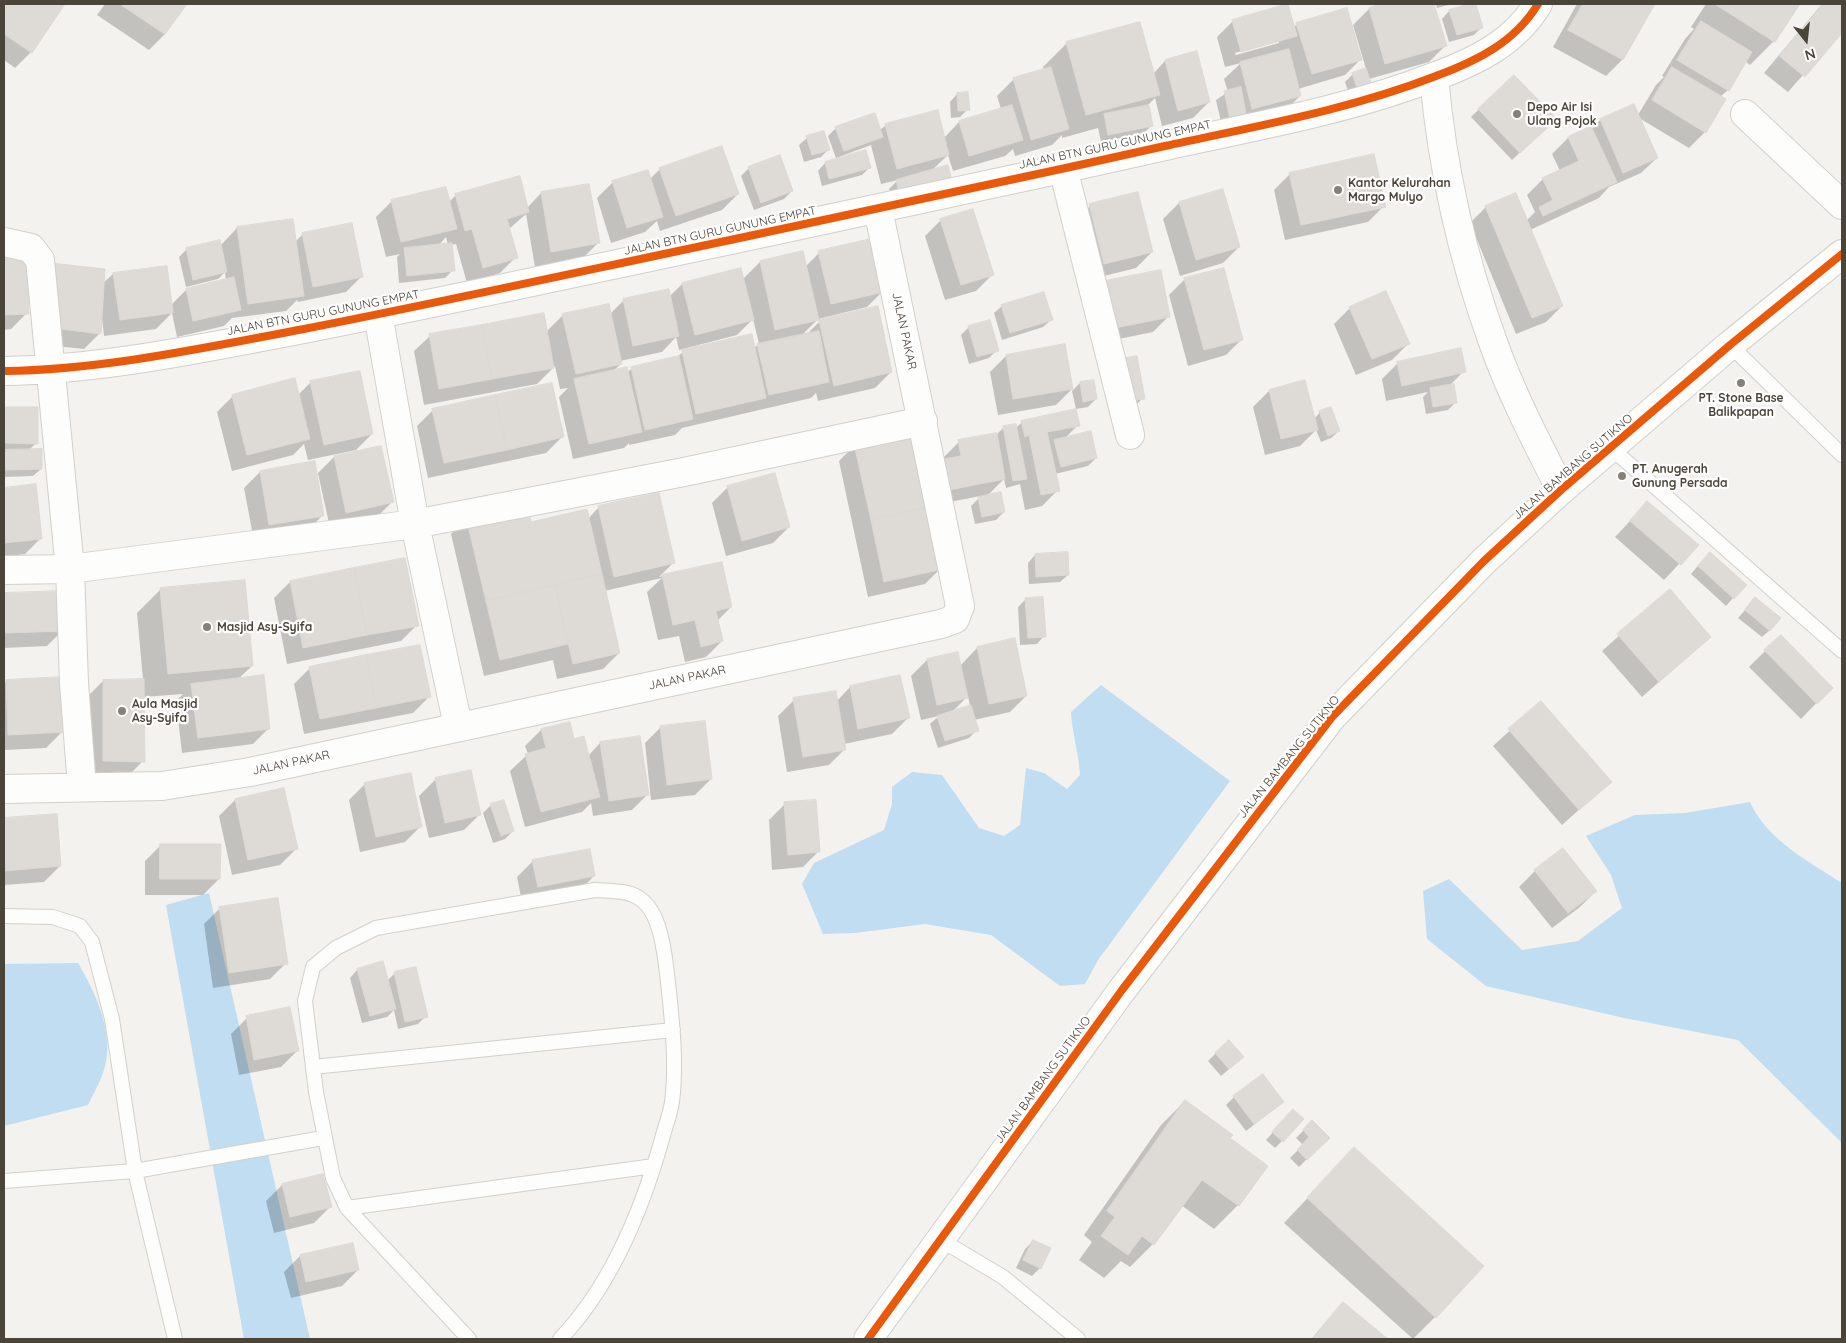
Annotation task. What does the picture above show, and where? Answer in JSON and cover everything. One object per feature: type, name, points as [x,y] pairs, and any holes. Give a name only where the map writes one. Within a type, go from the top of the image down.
[{"type":"street","name":"JALAN BTN GURU GUNUNG EMPAT","points":[[4,371],[51,370],[206,348],[378,314],[878,209],[1335,108],[1434,78],[1476,60],[1504,43],[1532,14],[1538,4]]},
{"type":"street","points":[[1434,78],[1437,113],[1464,244],[1494,345],[1525,419],[1561,490]]},
{"type":"street","points":[[1745,114],[1842,205]]},
{"type":"street","points":[[1063,168],[1130,435]]},
{"type":"street","name":"JALAN PAKAR","points":[[4,789],[162,786],[250,772],[941,624],[954,619],[960,606],[878,209]]},
{"type":"street","points":[[4,242],[31,248],[40,260],[70,569],[82,787]]},
{"type":"street","name":"JALAN BAMBANG SUTIKNO","points":[[868,1339],[1122,990],[1332,717],[1484,561],[1561,490],[1730,345],[1842,254]]},
{"type":"street","points":[[378,314],[415,524],[458,726]]},
{"type":"street","points":[[4,570],[70,569],[415,524],[684,472],[923,420]]},
{"type":"lane","points":[[1730,345],[1842,455]]},
{"type":"lane","points":[[1611,448],[1842,652]]},
{"type":"lane","points":[[469,1339],[346,1208],[333,1178],[323,1138],[306,1001],[313,967],[336,948],[376,928],[595,890],[617,892],[639,898],[652,914],[664,944],[674,1030],[672,1103],[654,1166],[621,1251],[579,1319],[560,1339]]},
{"type":"lane","points":[[4,916],[53,917],[80,926],[92,942],[112,1019],[136,1171],[175,1339]]},
{"type":"lane","points":[[313,1067],[674,1030]]},
{"type":"lane","points":[[4,1181],[136,1171],[277,1144],[323,1138]]},
{"type":"lane","points":[[346,1208],[654,1166]]},
{"type":"lane","points":[[941,1240],[1003,1277],[1078,1339]]},
{"type":"water","points":[[1101,685],[1230,781],[1098,960],[1085,984],[1060,986],[991,935],[925,924],[855,933],[823,934],[802,884],[814,863],[884,830],[892,804],[892,787],[912,772],[942,775],[979,828],[1004,836],[1020,825],[1026,768],[1044,773],[1067,789],[1080,775],[1071,712]]},
{"type":"water","points":[[1750,802],[1757,815],[1778,839],[1802,858],[1842,883],[1842,1143],[1738,1040],[1624,1018],[1486,986],[1427,939],[1423,891],[1449,879],[1522,950],[1578,941],[1622,908],[1611,875],[1586,836],[1635,815],[1685,813]]},
{"type":"water","points":[[209,893],[310,1339],[244,1339],[166,905]]},
{"type":"water","points":[[78,963],[96,997],[107,1036],[106,1062],[103,1073],[88,1105],[4,1126],[4,964]]},
{"type":"building","points":[[4,4],[65,4],[32,53],[4,34]]},
{"type":"building","points":[[120,4],[187,4],[165,34]]},
{"type":"building","points":[[1288,4],[1297,36],[1241,52],[1232,20]]},
{"type":"building","points":[[1381,4],[1434,4],[1447,46],[1385,64],[1369,8]]},
{"type":"building","points":[[1476,4],[1483,28],[1457,35],[1449,10]]},
{"type":"building","points":[[1583,4],[1655,4],[1623,60],[1568,30]]},
{"type":"building","points":[[1715,4],[1800,4],[1775,42]]},
{"type":"building","points":[[1823,4],[1842,4],[1842,33],[1805,77],[1779,56]]},
{"type":"building","points":[[1347,8],[1362,60],[1312,74],[1296,23]]},
{"type":"building","points":[[1701,21],[1752,52],[1729,91],[1677,60]]},
{"type":"building","points":[[1140,22],[1160,95],[1086,115],[1066,42]]},
{"type":"building","points":[[1289,49],[1301,96],[1252,109],[1240,62]]},
{"type":"building","points":[[1197,51],[1210,102],[1178,111],[1165,60]]},
{"type":"building","points":[[1051,67],[1069,129],[1031,140],[1013,78]]},
{"type":"building","points":[[1672,67],[1726,99],[1706,133],[1652,100]]},
{"type":"building","points":[[1366,68],[1375,95],[1361,99],[1352,73]]},
{"type":"building","name":"Depo Air Isi Ulang Pojok","points":[[1514,75],[1557,119],[1520,153],[1478,109]]},
{"type":"building","points":[[1241,87],[1248,124],[1232,128],[1224,91]]},
{"type":"building","points":[[968,92],[970,110],[958,111],[957,93]]},
{"type":"building","points":[[1634,104],[1658,158],[1623,173],[1600,119]]},
{"type":"building","points":[[1012,105],[1023,140],[969,156],[959,121]]},
{"type":"building","points":[[1149,105],[1153,126],[1108,135],[1104,114]]},
{"type":"building","points":[[938,110],[949,155],[897,169],[885,124]]},
{"type":"building","points":[[875,113],[883,137],[844,151],[835,127]]},
{"type":"building","points":[[1591,126],[1617,182],[1543,216],[1539,207],[1553,200],[1542,178],[1579,161],[1568,137]]},
{"type":"building","points":[[824,131],[830,150],[812,155],[806,136]]},
{"type":"building","points":[[722,146],[739,194],[676,216],[659,168]]},
{"type":"building","points":[[866,150],[871,168],[829,179],[825,162]]},
{"type":"building","name":"Kantor Kelurahan Margo Mulyo","points":[[1374,154],[1386,207],[1301,225],[1289,173]]},
{"type":"building","points":[[780,155],[793,191],[761,203],[748,167]]},
{"type":"building","points":[[948,165],[951,177],[899,192],[896,180]]},
{"type":"building","points":[[648,170],[663,217],[627,228],[612,181]]},
{"type":"building","points":[[520,176],[529,212],[507,219],[518,258],[483,268],[472,229],[465,231],[455,194]]},
{"type":"building","points":[[589,184],[600,243],[551,252],[541,192]]},
{"type":"building","points":[[446,187],[457,229],[401,242],[391,200]]},
{"type":"building","points":[[1223,189],[1240,247],[1196,260],[1179,202]]},
{"type":"building","points":[[1138,192],[1153,252],[1104,264],[1089,204]]},
{"type":"building","points":[[1516,193],[1563,306],[1532,318],[1485,206]]},
{"type":"building","points":[[973,209],[994,275],[961,285],[940,219]]},
{"type":"building","points":[[293,219],[304,296],[248,304],[237,227]]},
{"type":"building","points":[[352,223],[363,277],[313,287],[302,233]]},
{"type":"building","points":[[871,239],[884,292],[831,304],[818,251]]},
{"type":"building","points":[[220,240],[227,272],[193,280],[186,248]]},
{"type":"building","points":[[452,243],[455,271],[407,276],[404,248]]},
{"type":"building","points":[[26,251],[29,314],[4,315],[4,253]]},
{"type":"building","points":[[803,251],[819,320],[775,330],[760,261]]},
{"type":"building","points":[[50,263],[105,269],[101,334],[53,328]]},
{"type":"building","points":[[167,266],[173,313],[120,320],[113,273]]},
{"type":"building","points":[[741,268],[754,320],[695,335],[682,283]]},
{"type":"building","points":[[1224,268],[1243,340],[1204,350],[1184,278]]},
{"type":"building","points":[[1161,270],[1170,317],[1115,328],[1105,281]]},
{"type":"building","points":[[234,277],[241,310],[193,321],[186,289]]},
{"type":"building","points":[[669,289],[679,336],[633,346],[623,299]]},
{"type":"building","points":[[1386,291],[1410,344],[1372,359],[1349,307]]},
{"type":"building","points":[[1044,292],[1053,320],[1010,333],[1001,305]]},
{"type":"building","points":[[609,304],[622,364],[576,374],[562,314]]},
{"type":"building","points":[[878,306],[892,372],[834,386],[819,320]]},
{"type":"building","points":[[544,313],[554,368],[492,379],[482,325]]},
{"type":"building","points":[[990,320],[999,351],[977,357],[968,326]]},
{"type":"building","points":[[482,325],[492,379],[439,389],[429,334]]},
{"type":"building","points":[[819,331],[829,382],[769,395],[757,344]]},
{"type":"building","points":[[752,334],[766,398],[696,414],[682,350]]},
{"type":"building","points":[[1065,344],[1073,389],[1013,399],[1006,355]]},
{"type":"building","points":[[1461,348],[1466,372],[1402,386],[1397,362]]},
{"type":"building","points":[[679,356],[693,419],[645,430],[631,367]]},
{"type":"building","points":[[1137,356],[1145,399],[1127,401],[1120,359]]},
{"type":"building","points":[[627,367],[642,432],[589,444],[574,379]]},
{"type":"building","points":[[360,371],[373,434],[324,445],[310,381]]},
{"type":"building","points":[[295,378],[310,439],[247,455],[232,395]]},
{"type":"building","points":[[1094,380],[1097,399],[1083,402],[1080,382]]},
{"type":"building","points":[[1305,380],[1318,430],[1281,439],[1269,390]]},
{"type":"building","points":[[552,383],[564,437],[507,450],[495,395]]},
{"type":"building","points":[[1454,384],[1457,403],[1433,407],[1430,388]]},
{"type":"building","points":[[495,395],[507,450],[444,463],[432,409]]},
{"type":"building","points":[[4,407],[38,407],[38,444],[4,443]]},
{"type":"building","points":[[1331,407],[1340,431],[1328,436],[1319,411]]},
{"type":"building","points":[[1076,409],[1080,426],[1047,432],[1060,491],[1041,495],[1029,435],[1025,437],[1021,421]]},
{"type":"building","points":[[1016,424],[1027,479],[1013,481],[1003,426]]},
{"type":"building","points":[[1091,431],[1097,458],[1061,467],[1054,440]]},
{"type":"building","points":[[909,432],[926,508],[871,520],[854,444]]},
{"type":"building","points":[[997,433],[1005,479],[949,490],[944,459],[961,456],[958,440]]},
{"type":"building","points":[[381,446],[394,502],[346,513],[334,456]]},
{"type":"building","points":[[42,449],[42,469],[4,470],[4,450]]},
{"type":"building","points":[[315,461],[324,516],[269,525],[260,471]]},
{"type":"building","points":[[775,473],[790,527],[742,541],[727,486]]},
{"type":"building","points":[[36,484],[42,539],[4,543],[4,488]]},
{"type":"building","points":[[1001,492],[1005,512],[982,517],[978,497]]},
{"type":"building","points":[[659,493],[675,563],[614,577],[598,506]]},
{"type":"building","points":[[1647,501],[1699,545],[1681,565],[1630,521]]},
{"type":"building","points":[[527,503],[531,522],[587,509],[602,574],[486,601],[466,517]]},
{"type":"building","points":[[929,507],[943,569],[884,582],[871,520]]},
{"type":"building","points":[[1068,552],[1069,575],[1036,577],[1035,554]]},
{"type":"building","points":[[1710,552],[1747,585],[1734,599],[1698,566]]},
{"type":"building","points":[[405,558],[419,626],[367,635],[354,568]]},
{"type":"building","points":[[722,562],[732,607],[716,611],[723,641],[701,647],[695,620],[673,625],[662,575]]},
{"type":"building","points":[[354,568],[367,635],[303,648],[290,581]]},
{"type":"building","points":[[602,574],[620,653],[573,664],[555,585]]},
{"type":"building","name":"Masjid Asy-Syifa","points":[[245,580],[253,666],[168,674],[160,588]]},
{"type":"building","points":[[555,585],[568,644],[500,660],[486,601]]},
{"type":"building","points":[[1670,589],[1711,637],[1659,682],[1617,634]]},
{"type":"building","points":[[63,591],[64,631],[4,633],[4,593]]},
{"type":"building","points":[[1043,597],[1046,637],[1028,638],[1025,598]]},
{"type":"building","points":[[1755,597],[1781,618],[1770,631],[1745,610]]},
{"type":"building","points":[[1781,635],[1833,688],[1817,704],[1764,650]]},
{"type":"building","points":[[1015,638],[1027,696],[989,704],[977,647]]},
{"type":"building","points":[[420,645],[431,697],[376,708],[366,655]]},
{"type":"building","points":[[958,652],[968,698],[937,705],[927,659]]},
{"type":"building","points":[[366,655],[376,708],[320,719],[309,667]]},
{"type":"building","points":[[264,675],[270,729],[198,738],[191,684]]},
{"type":"building","points":[[900,675],[910,718],[858,729],[850,686]]},
{"type":"building","points":[[62,677],[63,732],[8,735],[6,680]]},
{"type":"building","points":[[144,679],[145,762],[103,761],[103,680]]},
{"type":"building","points":[[836,691],[846,750],[803,757],[793,698]]},
{"type":"building","points":[[1541,701],[1612,782],[1579,810],[1508,729]]},
{"type":"building","points":[[971,705],[979,731],[945,741],[937,716]]},
{"type":"building","points":[[705,721],[712,779],[667,785],[660,726]]},
{"type":"building","points":[[570,722],[574,739],[584,736],[600,797],[541,812],[525,754],[546,748],[541,729]]},
{"type":"building","points":[[640,736],[649,795],[609,801],[600,742]]},
{"type":"building","points":[[471,770],[481,815],[445,823],[435,778]]},
{"type":"building","points":[[411,773],[422,827],[376,837],[364,783]]},
{"type":"building","points":[[284,788],[298,849],[248,860],[235,799]]},
{"type":"building","points":[[504,800],[514,831],[501,836],[490,804]]},
{"type":"building","points":[[816,800],[820,852],[788,855],[784,802]]},
{"type":"building","points":[[57,814],[61,866],[4,871],[4,818]]},
{"type":"building","points":[[160,844],[221,844],[220,879],[160,879]]},
{"type":"building","points":[[1563,848],[1597,891],[1568,913],[1534,870]]},
{"type":"building","points":[[590,849],[595,876],[538,887],[532,860]]},
{"type":"building","points":[[278,898],[288,964],[229,973],[219,907]]},
{"type":"building","points":[[383,961],[396,1009],[370,1016],[357,969]]},
{"type":"building","points":[[416,967],[428,1017],[405,1022],[394,972]]},
{"type":"building","points":[[290,1007],[299,1051],[254,1060],[246,1016]]},
{"type":"building","points":[[1229,1040],[1244,1057],[1229,1069],[1215,1053]]},
{"type":"building","points":[[1263,1074],[1284,1102],[1254,1124],[1233,1096]]},
{"type":"building","points":[[1185,1100],[1233,1135],[1230,1138],[1268,1166],[1239,1206],[1202,1180],[1154,1245],[1142,1236],[1128,1255],[1101,1236],[1115,1217],[1107,1211]]},
{"type":"building","points":[[1293,1109],[1304,1119],[1283,1142],[1272,1132]]},
{"type":"building","points":[[1312,1120],[1330,1138],[1307,1160],[1297,1150],[1309,1137],[1303,1130]]},
{"type":"building","points":[[1354,1147],[1484,1266],[1436,1318],[1307,1198]]},
{"type":"building","points":[[323,1174],[332,1207],[290,1217],[282,1184]]},
{"type":"building","points":[[1033,1240],[1051,1248],[1041,1269],[1023,1260]]},
{"type":"building","points":[[353,1243],[359,1270],[306,1282],[300,1255]]},
{"type":"building","points":[[1343,1302],[1388,1339],[1312,1339]]},
{"type":"cycle path","points":[[4,371],[79,367],[117,362],[304,329],[1004,182],[1336,108],[1403,88],[1480,57],[1506,40],[1529,17],[1538,4]]},
{"type":"cycle path","points":[[868,1339],[1122,990],[1332,717],[1484,561],[1561,490],[1730,345],[1842,254]]},
{"type":"place","name":"Depo Air Isi Ulang Pojok","points":[[1517,114]]},
{"type":"place","name":"Kantor Kelurahan Margo Mulyo","points":[[1338,190]]},
{"type":"place","name":"PT. Stone Base Balikpapan","points":[[1741,383]]},
{"type":"place","name":"PT. Anugerah Gunung Persada","points":[[1622,476]]},
{"type":"place","name":"Masjid Asy-Syifa","points":[[207,627]]},
{"type":"place","name":"Aula Masjid Asy-Syifa","points":[[122,711]]}]
